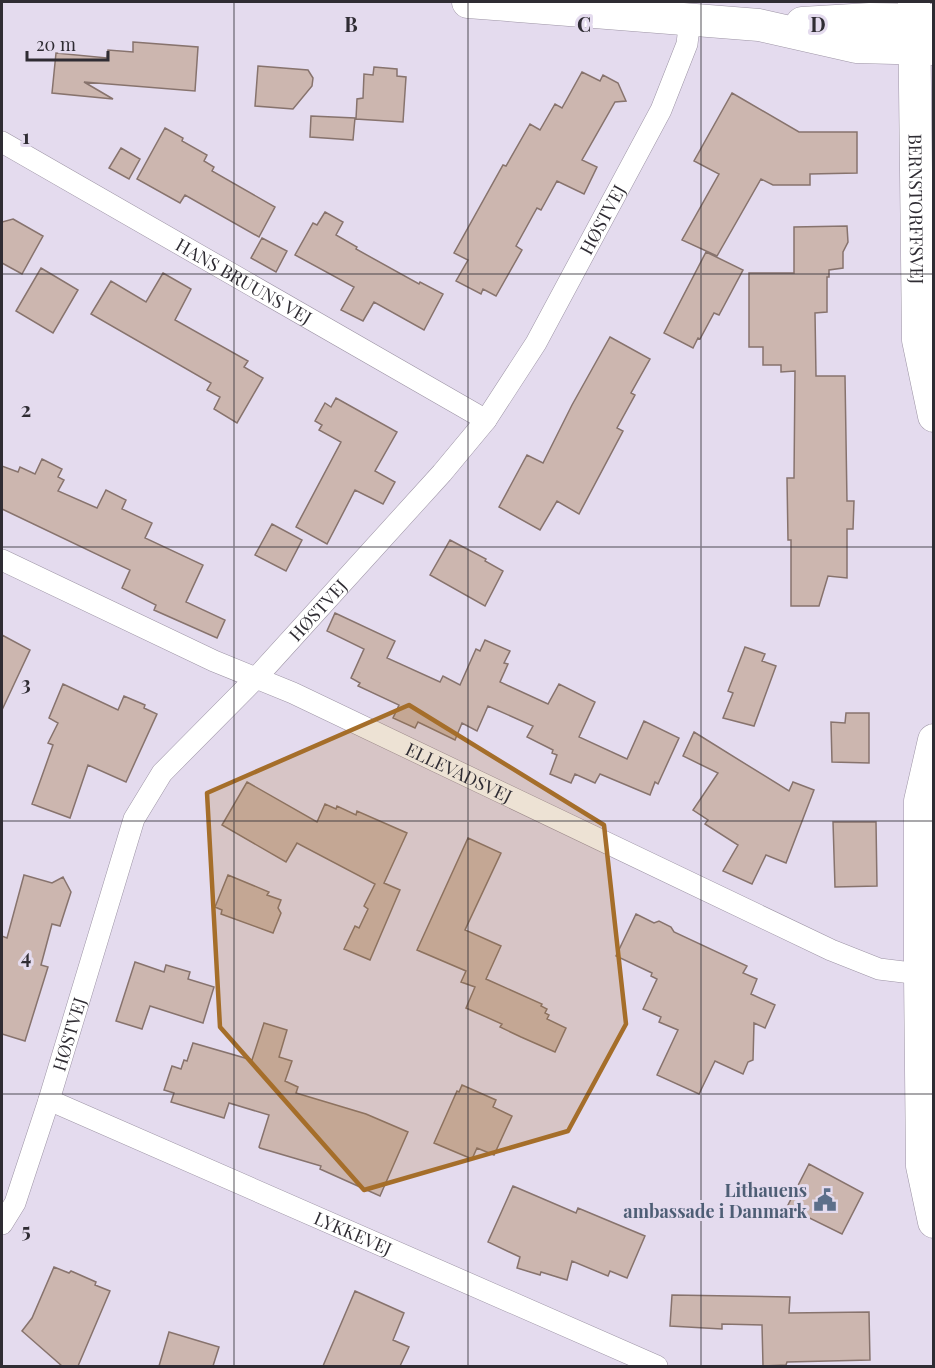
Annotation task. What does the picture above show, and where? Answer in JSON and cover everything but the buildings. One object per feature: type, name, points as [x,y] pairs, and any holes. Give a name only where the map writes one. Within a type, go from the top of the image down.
[{"type":"street","points":[[468,2],[759,25],[870,20],[922,28]]},
{"type":"street","name":"HØSTVEJ","points":[[2,1224],[15,1203],[49,1100],[134,819],[162,773],[256,678],[442,473],[486,420],[536,343],[661,110],[687,44],[690,18]]},
{"type":"street","name":"BERNSTORFFSVEJ","points":[[922,28],[918,340],[933,416]]},
{"type":"street","name":"HANS BRUUNS VEJ","points":[[2,142],[486,420]]},
{"type":"street","name":"ELLEVADSVEJ","points":[[2,560],[214,661],[293,693],[831,950],[879,969],[920,974]]},
{"type":"street","points":[[933,740],[920,801],[922,1166],[933,1222]]},
{"type":"street","name":"LYKKEVEJ","points":[[49,1100],[657,1366]]},
{"type":"highlighted area","points":[[409,705],[604,825],[626,1024],[568,1131],[364,1190],[220,1027],[207,793]]},
{"type":"place","name":"Lithauens ambassade i Danmark","points":[[825,1200]]}]
